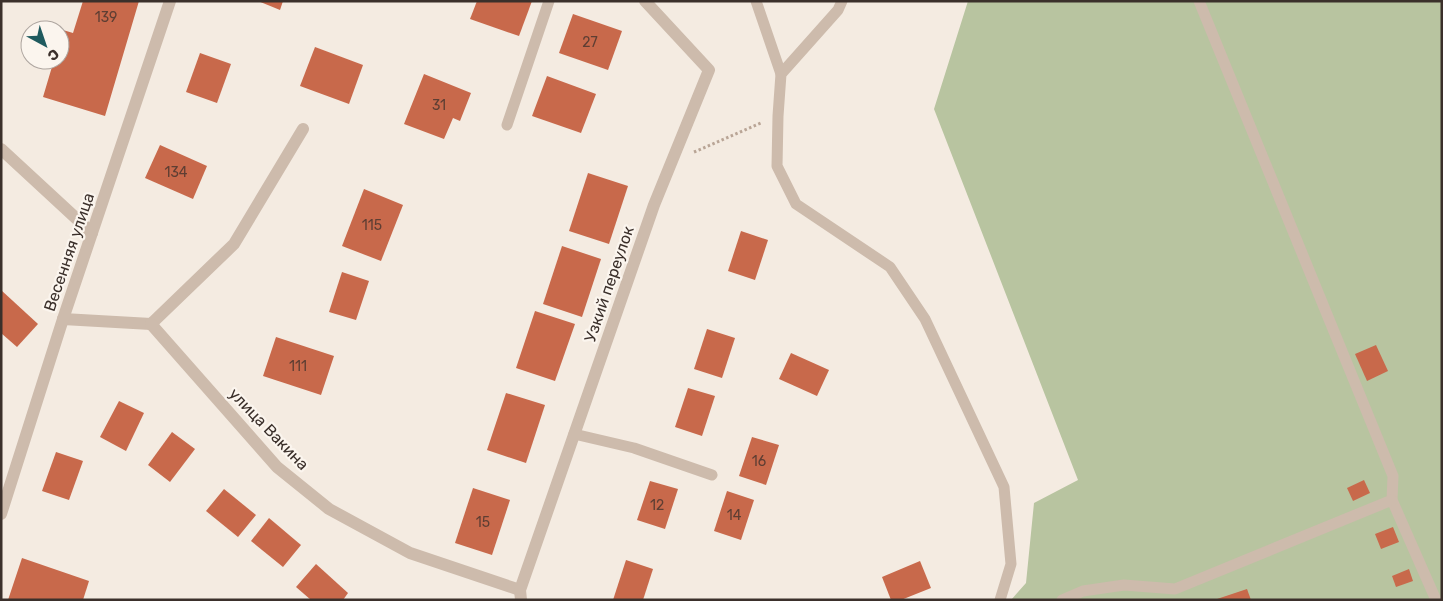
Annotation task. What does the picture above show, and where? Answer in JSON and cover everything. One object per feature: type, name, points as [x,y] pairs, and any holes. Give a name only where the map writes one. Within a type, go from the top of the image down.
[{"type":"street","name":"Весенняя улица","points":[[1,514],[63,320],[170,1]]},
{"type":"street","name":"Узкий переулок","points":[[520,595],[654,205],[709,70],[645,1]]},
{"type":"street","points":[[63,320],[152,324],[234,244],[303,130]]},
{"type":"street","points":[[1,149],[92,233]]},
{"type":"street","name":"улица Вакина","points":[[152,324],[277,467],[329,509],[410,553],[520,595]]},
{"type":"lane","points":[[506,125],[549,1]]},
{"type":"lane","points":[[756,1],[782,74],[778,116],[777,166],[796,204],[890,267],[925,319],[1004,487],[1011,564],[1000,600]]},
{"type":"lane","points":[[782,74],[838,10],[842,1]]},
{"type":"lane","points":[[1199,1],[1393,476],[1392,500],[1436,600]]},
{"type":"lane","points":[[574,434],[634,448],[712,475]]},
{"type":"lane","points":[[1062,600],[1083,591],[1124,585],[1175,589],[1392,500]]},
{"type":"lane","points":[[1175,589],[1180,600]]},
{"type":"path","points":[[672,162],[778,116]]},
{"type":"green space","points":[[968,1],[1442,1],[1442,600],[1011,600],[1026,583],[1034,503],[1078,480],[934,109]]},
{"type":"building","points":[[83,1],[139,1],[105,116],[43,97],[51,70],[70,70],[70,32],[73,33]]},
{"type":"building","points":[[258,1],[283,1],[280,10]]},
{"type":"building","points":[[477,1],[532,1],[519,36],[470,19]]},
{"type":"building","points":[[573,14],[622,31],[608,70],[559,53]]},
{"type":"building","points":[[315,47],[363,65],[349,104],[300,86]]},
{"type":"building","points":[[200,53],[231,64],[217,103],[186,92]]},
{"type":"building","points":[[424,74],[471,93],[460,121],[453,118],[444,139],[404,124]]},
{"type":"building","points":[[547,76],[596,94],[581,133],[532,116]]},
{"type":"building","points":[[160,145],[207,166],[193,199],[145,178]]},
{"type":"building","points":[[588,173],[628,186],[609,244],[569,231]]},
{"type":"building","points":[[364,189],[403,205],[381,261],[342,246]]},
{"type":"building","points":[[741,231],[768,240],[755,280],[728,271]]},
{"type":"building","points":[[562,246],[601,259],[582,317],[543,304]]},
{"type":"building","points":[[342,272],[369,281],[356,320],[329,312]]},
{"type":"building","points":[[1,290],[38,324],[17,347],[1,333]]},
{"type":"building","points":[[535,311],[575,324],[555,381],[516,368]]},
{"type":"building","points":[[707,329],[735,338],[722,378],[694,369]]},
{"type":"building","points":[[276,337],[334,356],[321,395],[263,376]]},
{"type":"building","points":[[1376,345],[1388,371],[1367,381],[1355,354]]},
{"type":"building","points":[[791,353],[829,370],[817,396],[779,379]]},
{"type":"building","points":[[688,388],[715,396],[702,436],[675,427]]},
{"type":"building","points":[[506,393],[545,405],[526,463],[487,450]]},
{"type":"building","points":[[119,401],[144,413],[126,451],[100,437]]},
{"type":"building","points":[[172,432],[195,449],[170,482],[148,465]]},
{"type":"building","points":[[752,437],[779,445],[766,485],[739,476]]},
{"type":"building","points":[[56,452],[83,461],[69,500],[42,491]]},
{"type":"building","points":[[1364,480],[1370,493],[1353,501],[1347,488]]},
{"type":"building","points":[[650,481],[678,489],[665,529],[637,520]]},
{"type":"building","points":[[473,488],[510,500],[492,555],[455,543]]},
{"type":"building","points":[[224,489],[256,515],[238,537],[206,511]]},
{"type":"building","points":[[727,491],[754,500],[741,540],[714,531]]},
{"type":"building","points":[[269,518],[301,545],[283,567],[251,541]]},
{"type":"building","points":[[1393,527],[1399,542],[1381,549],[1375,534]]},
{"type":"building","points":[[22,558],[89,581],[83,600],[8,600]]},
{"type":"building","points":[[626,560],[653,569],[643,600],[613,600]]},
{"type":"building","points":[[920,561],[931,588],[901,600],[891,600],[882,577]]},
{"type":"building","points":[[316,564],[348,593],[343,600],[311,600],[296,587]]},
{"type":"building","points":[[1409,569],[1413,581],[1396,587],[1392,576]]},
{"type":"building","points":[[1247,589],[1251,600],[1217,600],[1217,599]]}]
